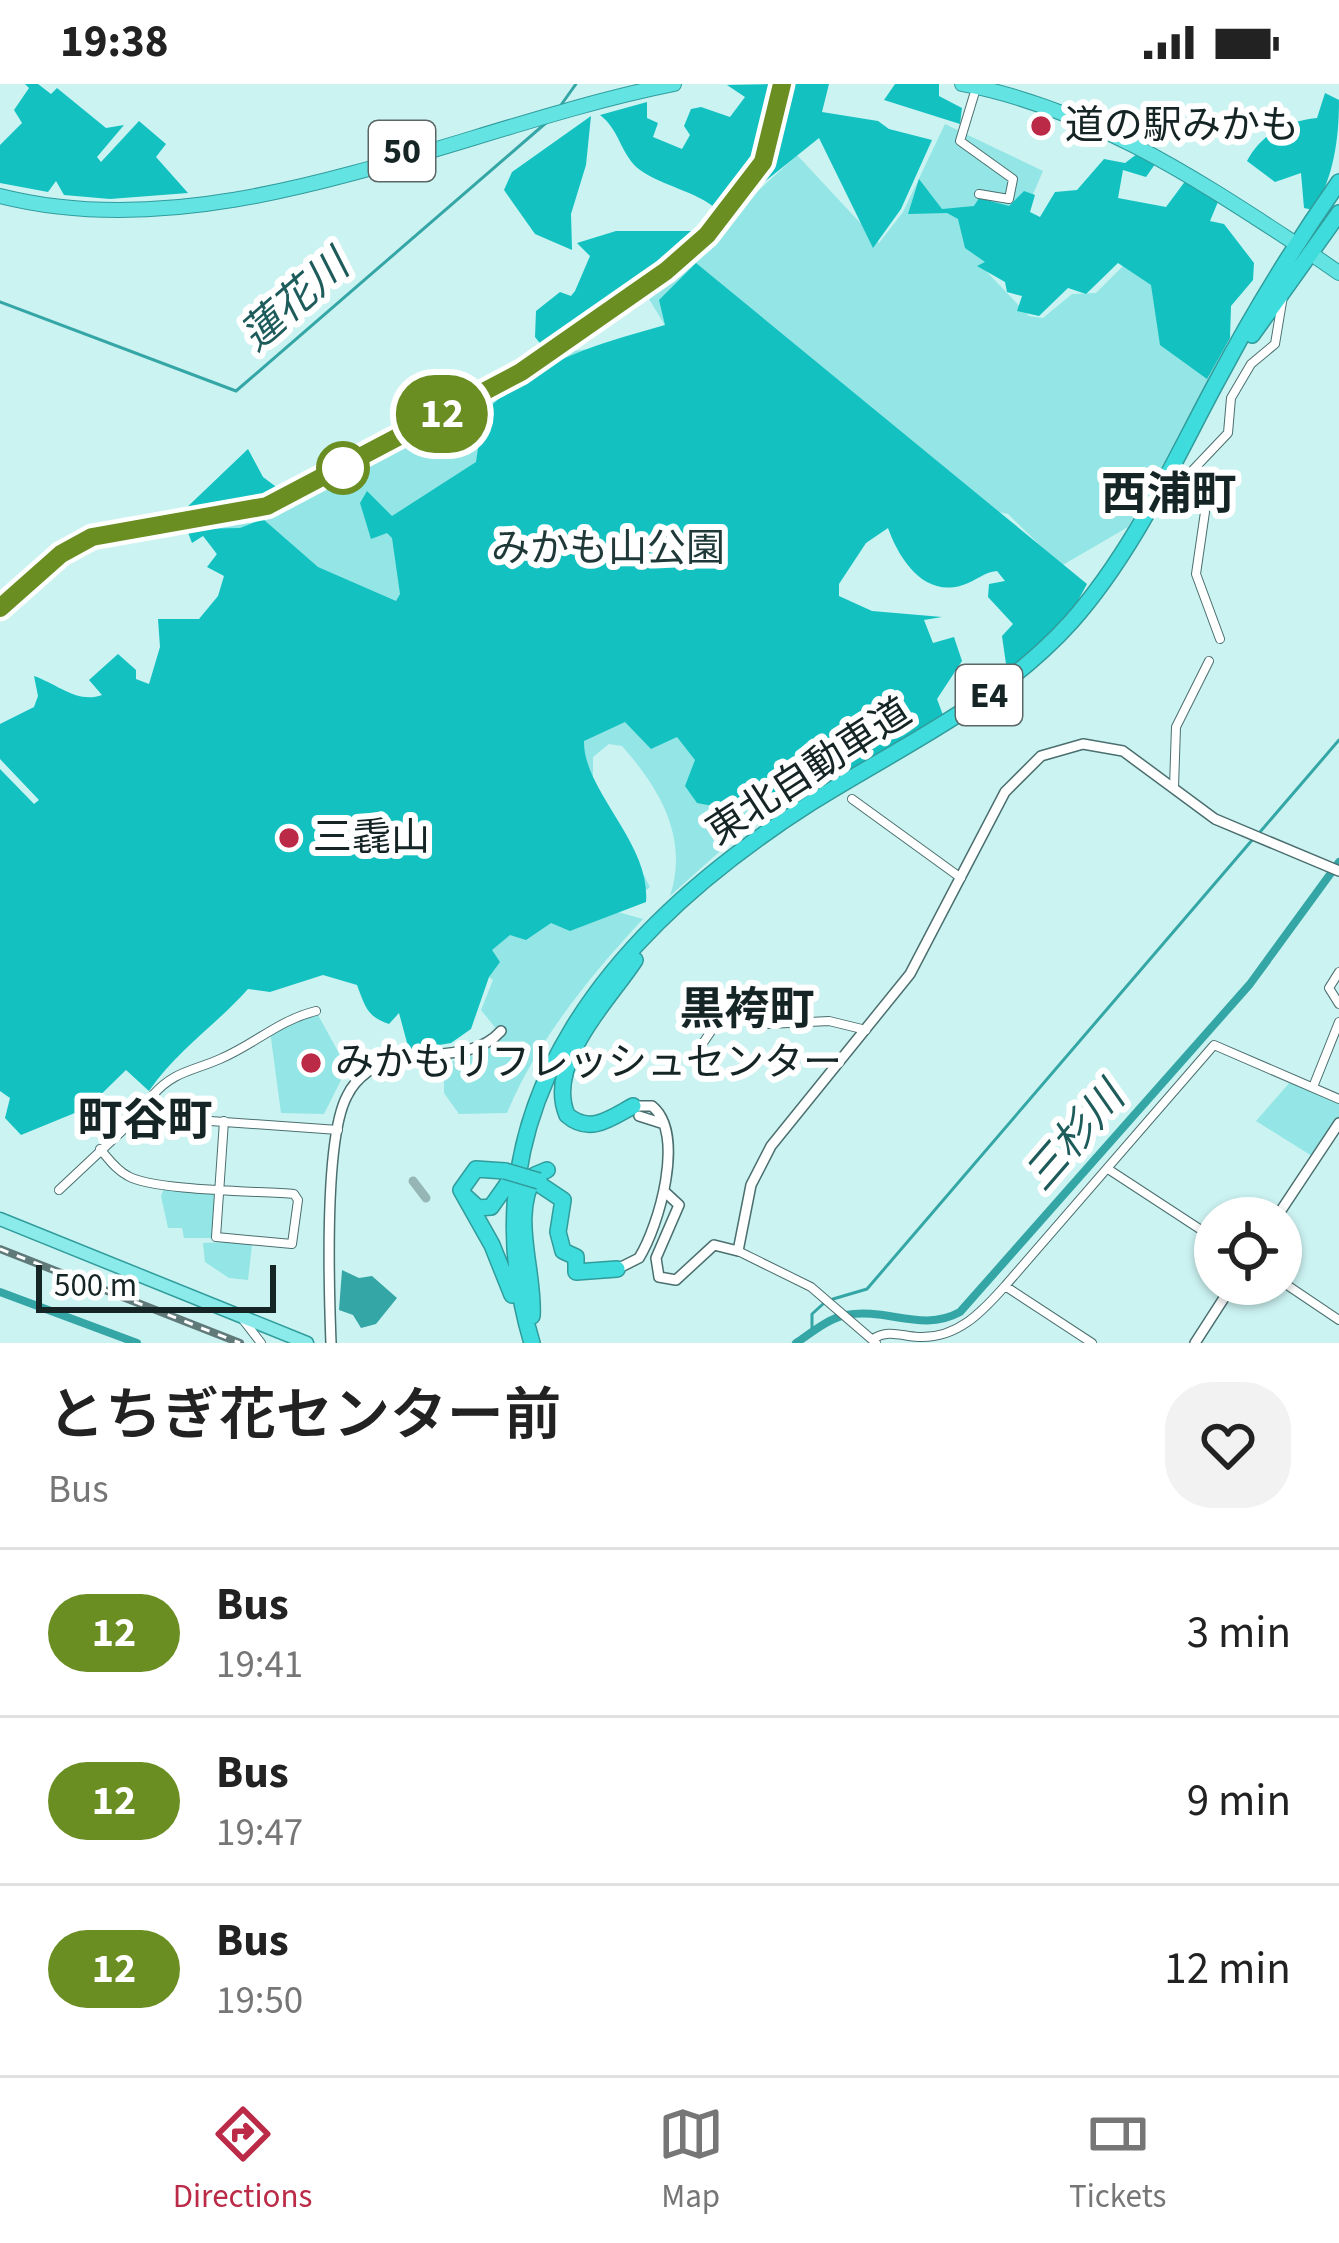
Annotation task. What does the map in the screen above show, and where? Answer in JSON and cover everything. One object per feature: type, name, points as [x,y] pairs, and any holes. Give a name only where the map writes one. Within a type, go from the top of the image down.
[{"type":"highway","name":"50","points":[[0,194],[99,208],[215,200],[649,84]]},
{"type":"highway","name":"50","points":[[0,194],[96,212],[196,208],[674,84]]},
{"type":"highway","points":[[976,85],[1076,112],[1159,149],[1294,240]]},
{"type":"highway","name":"東北自動車道","points":[[534,1343],[520,1225],[534,1126],[580,1030],[637,958],[702,893],[763,844],[975,714],[1061,643],[1138,542],[1246,342],[1338,186]]},
{"type":"highway","name":"東北自動車道","points":[[534,1343],[517,1285],[512,1225],[517,1162],[534,1101],[592,999],[697,888],[795,813],[982,700],[1069,625],[1132,538],[1240,338],[1338,186]]},
{"type":"highway","points":[[1246,342],[1339,213]]},
{"type":"highway","points":[[1311,251],[1339,270]]},
{"type":"highway","points":[[636,1111],[608,1122],[582,1124],[567,1115],[562,1097],[576,1049],[637,958]]},
{"type":"highway","points":[[505,1173],[473,1174],[465,1189],[470,1202],[488,1208],[505,1194],[534,1101]]},
{"type":"highway","points":[[603,1133],[636,1111]]},
{"type":"highway","points":[[534,1343],[496,1252],[462,1195],[464,1179],[476,1169],[542,1178],[561,1197],[559,1240],[563,1251],[576,1257],[576,1272],[617,1269]]},
{"type":"highway","points":[[532,1316],[526,1257],[529,1189],[535,1176],[572,1191]]},
{"type":"highway","points":[[582,1258],[578,1266],[583,1272],[617,1269]]},
{"type":"main road","points":[[0,608],[61,554],[92,537],[267,506],[521,372],[666,271],[707,235],[763,162],[782,84]]},
{"type":"main road","points":[[665,1192],[679,1205],[656,1258],[659,1277],[676,1280],[715,1245],[738,1251],[751,1185],[770,1146],[919,960],[1009,786],[1051,752],[1083,744],[1114,748],[1137,758],[1215,819],[1338,871]]},
{"type":"main road","points":[[331,1343],[328,1266],[338,1130],[352,1087],[382,1063],[477,1049],[500,1031]]},
{"type":"main road","points":[[617,1269],[633,1264],[644,1252],[665,1192],[665,1134],[657,1109],[636,1111]]},
{"type":"main road","points":[[1290,1197],[1339,1123]]},
{"type":"main road","points":[[0,1219],[308,1343]]},
{"type":"main road","points":[[1195,1343],[1219,1305]]},
{"type":"street","points":[[976,85],[960,141],[1013,179],[1009,199],[979,194]]},
{"type":"street","points":[[1220,639],[1196,574],[1205,512],[1191,472],[1228,433],[1232,398],[1251,364],[1275,344],[1282,295]]},
{"type":"street","points":[[1174,788],[1176,727],[1209,661]]},
{"type":"street","points":[[852,799],[961,878]]},
{"type":"street","points":[[1339,972],[1329,988],[1339,1004]]},
{"type":"street","points":[[154,1117],[153,1095],[175,1073],[220,1059],[284,1020],[316,1011]]},
{"type":"street","points":[[701,1046],[724,1012],[769,1024],[829,1021],[866,1030]]},
{"type":"street","points":[[1313,1087],[1339,1022]]},
{"type":"street","points":[[738,1251],[798,1279],[874,1341],[884,1333],[927,1337],[952,1331],[979,1314],[1005,1286],[1216,1044],[1339,1099]]},
{"type":"street","points":[[59,1190],[124,1129],[154,1117],[338,1130]]},
{"type":"street","points":[[100,1149],[136,1180],[219,1187],[296,1195],[294,1243],[216,1238],[219,1187],[224,1121]]},
{"type":"street","points":[[1108,1169],[1194,1224]]},
{"type":"street","points":[[1005,1286],[1092,1343]]},
{"type":"street","points":[[1302,1295],[1339,1319]]},
{"type":"street","points":[[241,1317],[261,1343]]},
{"type":"green space","points":[[25,84],[38,84],[51,94],[57,88],[106,128],[124,125],[97,157],[101,162],[139,121],[166,144],[156,157],[188,193],[110,199],[64,195],[56,181],[48,192],[0,183],[0,145],[22,123],[14,110],[29,88]]},
{"type":"green space","points":[[773,84],[758,153],[741,184],[718,210],[640,170],[600,115],[647,102],[647,118],[658,123],[653,137],[682,149],[690,135],[684,126],[691,109],[701,107],[730,117],[745,97],[727,85]]},
{"type":"green space","points":[[783,84],[829,84],[822,112],[878,121],[889,129],[932,140],[901,209],[873,248],[819,138],[738,203],[758,175]]},
{"type":"green space","points":[[895,84],[939,84],[939,96],[962,108],[960,124],[884,100]]},
{"type":"green space","points":[[1325,93],[1339,100],[1338,129],[1330,171],[1313,210],[1304,208],[1301,173],[1275,182],[1247,161],[1276,130],[1317,118]]},
{"type":"green space","points":[[591,116],[586,165],[571,214],[572,250],[535,234],[504,190],[512,172]]},
{"type":"green space","name":"みかも山公園","points":[[945,124],[1043,171],[1024,215],[986,271],[1029,316],[1043,318],[1072,294],[1096,293],[1140,249],[1209,336],[1228,348],[1128,527],[1061,566],[1008,514],[920,495],[836,525],[821,783],[757,818],[670,896],[676,854],[659,797],[622,746],[609,744],[593,757],[593,777],[650,887],[618,912],[643,919],[566,1011],[533,1060],[507,1113],[459,1114],[444,1093],[444,1064],[482,1053],[502,1036],[481,1010],[493,980],[392,905],[201,524],[258,513],[295,497],[560,353],[672,337],[646,294],[797,155],[879,243],[903,212]]},
{"type":"green space","points":[[1141,151],[1158,160],[1146,177],[1123,170],[1118,198],[1166,207],[1189,176],[1220,197],[1210,221],[1224,224],[1254,263],[1253,280],[1231,306],[1230,338],[1207,379],[1160,345],[1151,285],[1118,263],[1086,294],[1068,288],[1039,316],[1017,311],[1022,296],[1007,292],[1005,282],[977,266],[985,262],[965,248],[958,219],[947,213],[908,214],[919,179],[942,209],[974,206],[979,198],[1009,206],[1024,191],[1035,195],[1030,212],[1040,217],[1055,192],[1077,190],[1104,159],[1125,163]]},
{"type":"green space","points":[[616,231],[698,231],[590,319],[577,317],[546,351],[535,337],[536,311],[560,292],[571,296],[575,291],[590,256],[577,243]]},
{"type":"green space","name":"みかも山公園","points":[[696,263],[1087,584],[1068,619],[1007,671],[1002,636],[1013,624],[988,597],[989,584],[1005,581],[997,571],[963,585],[936,586],[906,563],[888,528],[866,543],[839,584],[839,596],[872,611],[942,617],[924,620],[933,643],[954,637],[962,661],[937,699],[943,715],[934,723],[802,800],[795,796],[747,808],[697,803],[685,786],[695,760],[677,737],[651,749],[625,722],[584,741],[594,779],[638,859],[646,902],[570,931],[551,923],[526,940],[510,935],[492,950],[500,962],[489,977],[471,1029],[451,1043],[409,1050],[399,1013],[389,1024],[376,1018],[357,985],[323,975],[270,992],[248,989],[149,1091],[126,1070],[87,1108],[21,1135],[5,1118],[10,1098],[0,1091],[0,769],[34,804],[39,800],[0,759],[0,724],[34,707],[38,696],[34,676],[76,695],[102,695],[89,680],[118,654],[136,670],[136,679],[149,684],[160,647],[158,619],[199,619],[218,596],[224,576],[207,567],[217,554],[203,536],[192,543],[187,530],[240,528],[263,519],[318,567],[396,601],[400,594],[392,538],[387,533],[371,539],[360,503],[367,491],[392,516],[476,462],[480,435],[490,426],[489,408],[549,365],[665,325],[659,300]]},
{"type":"green space","points":[[248,449],[263,477],[279,489],[256,501],[182,512]]},
{"type":"green space","name":"みかもリフレッシュセンター","points":[[317,1013],[347,1068],[324,1114],[281,1113],[270,1031]]},
{"type":"green space","points":[[1291,1081],[1339,1101],[1339,1117],[1312,1156],[1256,1121]]},
{"type":"green space","points":[[165,1186],[215,1190],[212,1238],[184,1238],[182,1228],[168,1228],[161,1196]]},
{"type":"green space","points":[[203,1243],[252,1245],[248,1280],[229,1278],[205,1262]]},
{"type":"shaded area","points":[[342,1270],[359,1278],[372,1276],[397,1298],[376,1324],[361,1328],[353,1315],[339,1310]]},
{"type":"waterway","name":"蓮花川","points":[[561,105],[576,84]]},
{"type":"waterway","name":"蓮花川","points":[[0,302],[236,391],[547,122]]},
{"type":"waterway","points":[[1260,832],[1339,740]]},
{"type":"waterway","points":[[833,1299],[867,1289],[1253,839]]},
{"type":"waterway","name":"三杉川","points":[[796,1343],[846,1315],[932,1320],[960,1312],[1250,984],[1339,862]]},
{"type":"waterway","name":"三杉川","points":[[0,1292],[137,1343]]},
{"type":"waterway","points":[[812,1333],[812,1314],[823,1304]]},
{"type":"taxiway","points":[[413,1181],[426,1198]]},
{"type":"railway","points":[[0,1249],[240,1343]]},
{"type":"bus line","name":"12","points":[[0,608],[61,554],[92,537],[267,506],[521,372],[666,271],[707,235],[763,162],[782,84]]},
{"type":"place","name":"道の駅みかも","points":[[1041,126]]},
{"type":"place","name":"三毳山","points":[[289,838]]},
{"type":"place","name":"みかもリフレッシュセンター","points":[[311,1063]]},
{"type":"district","name":"西浦町","points":[[1169,495]]},
{"type":"district","name":"黒袴町","points":[[747,1010]]},
{"type":"district","name":"町谷町","points":[[145,1121]]}]
